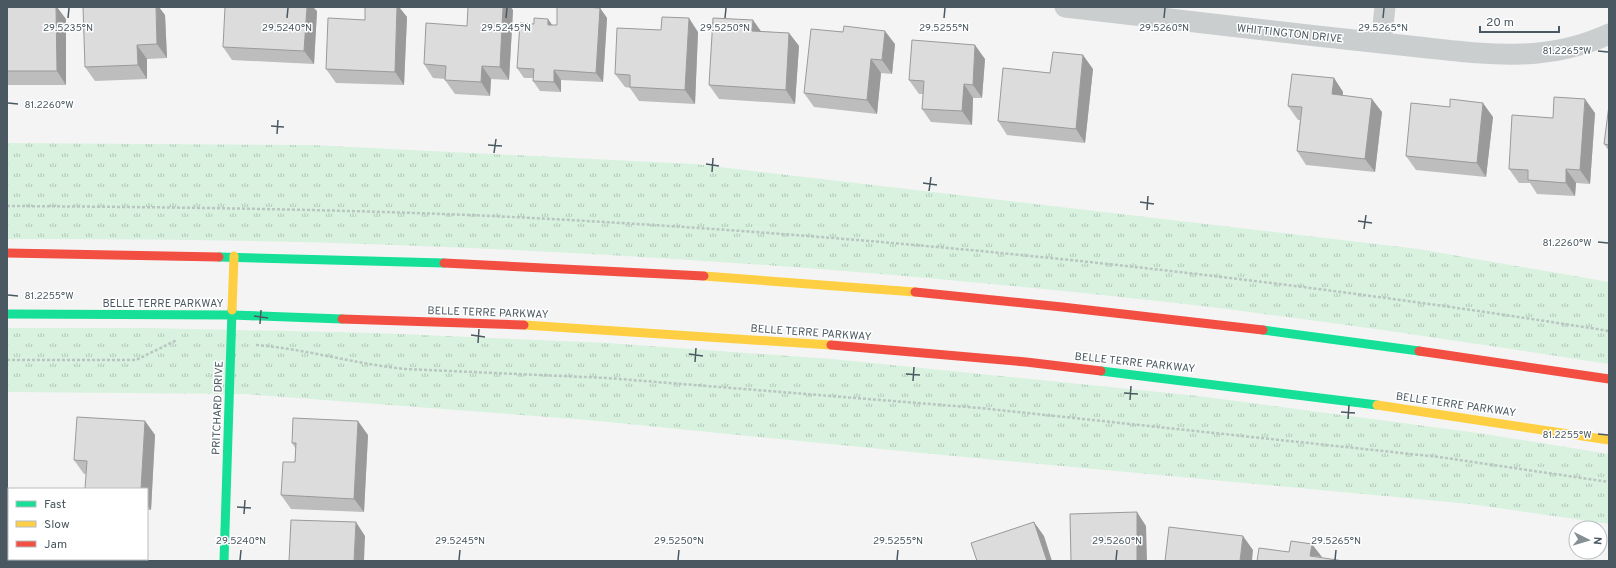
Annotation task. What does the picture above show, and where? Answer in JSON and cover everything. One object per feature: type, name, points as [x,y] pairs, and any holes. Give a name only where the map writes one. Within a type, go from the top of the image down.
[{"type":"main road","points":[[7,254],[234,256],[515,266],[876,289],[1150,316],[1450,354],[1609,379]]},
{"type":"main road","name":"PRITCHARD DRIVE","points":[[224,561],[234,256]]},
{"type":"main road","name":"BELLE TERRE PARKWAY","points":[[7,314],[232,315],[543,326],[868,347],[1034,363],[1185,380],[1378,405],[1609,440]]},
{"type":"street","name":"WHITTINGTON DRIVE","points":[[1065,7],[1481,54],[1525,55],[1545,53],[1568,48],[1609,34]]},
{"type":"street","points":[[1381,43],[1385,7]]},
{"type":"path","points":[[7,206],[195,208],[490,216],[819,238],[989,252],[1179,272],[1441,305],[1609,331]]},
{"type":"path","points":[[7,360],[136,360],[179,339]]},
{"type":"path","points":[[279,347],[375,366],[405,369],[607,378],[980,408],[1440,457],[1609,482]]},
{"type":"green space","points":[[7,143],[310,145],[694,164],[1418,249],[1609,282],[1609,364],[1397,332],[1185,304],[1038,288],[891,275],[597,254],[449,247],[154,239],[7,239]]},
{"type":"green space","points":[[7,328],[146,328],[377,333],[608,343],[832,359],[1198,396],[1478,433],[1609,454],[1609,524],[1608,520],[1581,520],[1470,504],[588,420],[244,394],[7,392]]},
{"type":"building","points":[[7,7],[56,7],[57,71],[7,71]]},
{"type":"building","points":[[83,7],[156,7],[157,44],[137,45],[138,65],[85,67]]},
{"type":"building","points":[[225,7],[307,7],[304,51],[223,47]]},
{"type":"building","points":[[365,7],[397,7],[395,72],[326,69],[328,18],[365,20]]},
{"type":"building","points":[[468,7],[503,7],[500,67],[482,66],[481,82],[445,80],[446,66],[424,64],[426,23],[467,26]]},
{"type":"building","points":[[557,7],[600,8],[596,73],[554,70],[554,82],[533,81],[534,69],[517,68],[520,23],[534,24],[534,18],[548,19],[548,25],[557,25]]},
{"type":"building","points":[[662,17],[689,18],[685,90],[630,87],[630,75],[615,74],[617,28],[661,30]]},
{"type":"building","points":[[713,18],[753,20],[752,31],[789,33],[786,90],[709,85]]},
{"type":"building","points":[[844,26],[885,31],[882,60],[871,59],[867,100],[804,93],[811,29],[843,32]]},
{"type":"building","points":[[912,40],[975,45],[973,85],[964,84],[962,111],[922,109],[924,81],[909,80]]},
{"type":"building","points":[[1053,52],[1083,55],[1076,129],[998,121],[1003,68],[1050,73]]},
{"type":"building","points":[[1292,74],[1334,78],[1332,94],[1372,99],[1365,159],[1297,151],[1302,107],[1288,106]]},
{"type":"building","points":[[1554,97],[1585,99],[1580,170],[1566,169],[1566,183],[1528,180],[1528,170],[1509,169],[1512,115],[1553,118]]},
{"type":"building","points":[[1450,99],[1483,103],[1477,163],[1406,156],[1411,103],[1450,107]]},
{"type":"building","points":[[1609,105],[1609,145],[1604,144]]},
{"type":"building","points":[[77,417],[145,421],[141,488],[85,488],[87,461],[74,460]]},
{"type":"building","points":[[293,418],[358,421],[354,499],[281,495],[283,462],[295,462],[296,443],[292,443]]},
{"type":"building","points":[[1137,512],[1137,561],[1071,561],[1070,514]]},
{"type":"building","points":[[291,520],[356,522],[354,561],[289,561]]},
{"type":"building","points":[[1034,522],[1047,561],[977,561],[971,543]]},
{"type":"building","points":[[1169,527],[1243,536],[1240,561],[1165,561]]},
{"type":"building","points":[[1291,541],[1312,544],[1310,556],[1344,561],[1257,561],[1259,548],[1289,552]]},
{"type":"building","points":[[69,560],[143,560],[143,561]]},
{"type":"traffic: fast","points":[[219,257],[444,263]]},
{"type":"traffic: fast","points":[[224,561],[232,310]]},
{"type":"traffic: fast","points":[[7,314],[232,315],[342,319]]},
{"type":"traffic: fast","points":[[1263,330],[1419,351]]},
{"type":"traffic: fast","points":[[1101,371],[1377,405]]},
{"type":"traffic: slow","points":[[232,310],[234,256]]},
{"type":"traffic: slow","points":[[704,276],[915,292]]},
{"type":"traffic: slow","points":[[524,325],[831,345]]},
{"type":"traffic: slow","points":[[1377,405],[1609,440]]},
{"type":"traffic: jam","points":[[7,253],[219,257]]},
{"type":"traffic: jam","points":[[444,263],[704,276]]},
{"type":"traffic: jam","points":[[915,292],[1263,330]]},
{"type":"traffic: jam","points":[[342,319],[524,325]]},
{"type":"traffic: jam","points":[[831,345],[1026,362],[1101,371]]},
{"type":"traffic: jam","points":[[1419,351],[1609,379]]}]
